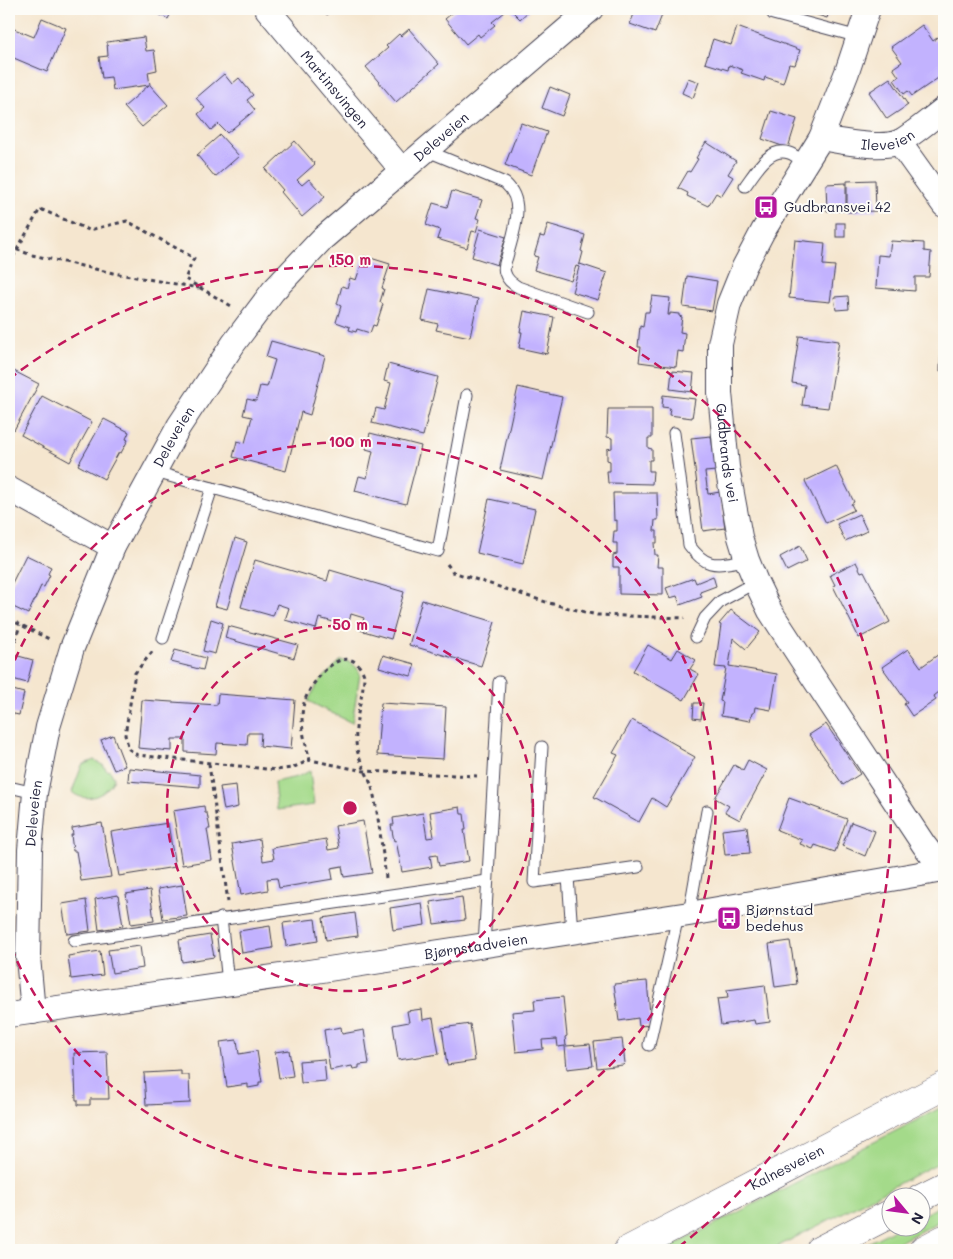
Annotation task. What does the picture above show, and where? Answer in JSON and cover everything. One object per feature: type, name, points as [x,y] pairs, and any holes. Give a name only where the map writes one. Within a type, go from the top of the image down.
[{"type":"main road","name":"Kalnesveien","points":[[628,1250],[944,1086]]},
{"type":"main road","points":[[930,1193],[944,1186]]},
{"type":"main road","points":[[820,1250],[880,1219]]},
{"type":"main road","points":[[923,1250],[944,1239]]},
{"type":"street","name":"Martinsvingen","points":[[268,9],[402,170]]},
{"type":"street","name":"Deleveien","points":[[33,1012],[28,957],[30,850],[36,793],[48,727],[72,648],[113,547],[179,426],[273,291],[322,239],[591,9]]},
{"type":"street","name":"Gudbrands vei","points":[[868,9],[847,72],[821,138],[763,231],[744,268],[729,304],[720,344],[720,393],[727,467],[740,537],[746,560],[756,582],[770,611],[814,680],[944,871]]},
{"type":"street","name":"Ileveien","points":[[821,138],[879,145],[899,142],[944,110]]},
{"type":"street","points":[[899,142],[944,204]]},
{"type":"street","points":[[9,489],[113,547]]},
{"type":"street","name":"Bjørnstadveien","points":[[9,1015],[484,946],[684,915],[944,871]]},
{"type":"lane","points":[[772,14],[859,37]]},
{"type":"lane","points":[[425,150],[505,183],[512,190],[517,204],[517,216],[504,268],[509,281],[518,287],[588,312]]},
{"type":"lane","points":[[745,186],[769,156],[777,152],[788,153],[806,163]]},
{"type":"lane","points":[[155,472],[438,551],[467,395]]},
{"type":"lane","points":[[674,433],[689,545],[696,556],[705,562],[714,564],[746,560]]},
{"type":"lane","points":[[163,638],[212,488]]},
{"type":"lane","points":[[696,636],[705,618],[721,601],[756,582]]},
{"type":"lane","points":[[484,946],[499,682]]},
{"type":"lane","points":[[542,747],[534,882],[638,867]]},
{"type":"lane","points":[[9,787],[36,793]]},
{"type":"lane","points":[[649,1045],[684,915],[707,810]]},
{"type":"lane","points":[[568,877],[572,932]]},
{"type":"lane","points":[[74,941],[487,881]]},
{"type":"lane","points":[[226,918],[228,983]]},
{"type":"path","points":[[9,264],[40,209],[89,230],[127,221],[194,258],[185,279],[227,302],[250,322]]},
{"type":"path","points":[[9,247],[16,251],[113,273],[202,288]]},
{"type":"path","points":[[438,551],[453,572],[549,603],[589,613],[623,616],[705,618]]},
{"type":"path","points":[[9,620],[72,648]]},
{"type":"path","points":[[9,653],[11,654],[20,625]]},
{"type":"path","points":[[163,638],[135,673],[125,735],[129,749],[137,755],[276,770],[292,768],[310,760],[364,771],[493,777]]},
{"type":"path","points":[[310,760],[302,732],[304,701],[313,685],[330,666],[339,659],[346,659],[358,665],[364,675],[356,722],[356,743],[364,771],[372,789],[388,895]]},
{"type":"path","points":[[209,764],[226,918]]},
{"type":"green space","points":[[340,661],[352,664],[360,674],[352,723],[308,701],[318,683]]},
{"type":"green space","points":[[94,760],[110,771],[114,778],[107,789],[96,796],[84,798],[78,796],[72,792],[82,765]]},
{"type":"green space","points":[[310,771],[314,805],[277,810],[274,782],[297,777]]},
{"type":"green space","points":[[944,1106],[944,1160],[894,1186],[880,1186],[880,1193],[771,1250],[665,1250]]},
{"type":"green space","points":[[944,1203],[944,1219],[930,1226],[930,1211]]},
{"type":"green space","points":[[881,1236],[911,1236],[884,1250],[854,1250]]},
{"type":"building","points":[[149,9],[173,9],[168,19]]},
{"type":"building","points":[[321,9],[335,9],[327,15]]},
{"type":"building","points":[[457,9],[502,9],[505,12],[492,22],[495,25],[480,37],[478,34],[466,44],[445,19]]},
{"type":"building","points":[[510,9],[531,9],[520,19]]},
{"type":"building","points":[[636,9],[664,10],[655,33],[630,24]]},
{"type":"building","points":[[798,9],[830,9],[827,18]]},
{"type":"building","points":[[42,18],[66,28],[47,72],[9,56],[9,34],[12,28],[34,37]]},
{"type":"building","points":[[922,25],[933,41],[941,35],[944,41],[944,74],[912,96],[908,91],[904,94],[894,80],[899,77],[893,68],[902,62],[891,47]]},
{"type":"building","points":[[737,27],[800,50],[795,65],[789,64],[783,83],[765,77],[764,81],[741,73],[743,70],[729,65],[728,70],[705,63],[713,39],[731,45]]},
{"type":"building","points":[[409,29],[439,64],[396,102],[366,67],[388,48],[386,46],[399,34],[401,36]]},
{"type":"building","points":[[144,37],[146,51],[154,50],[157,70],[148,72],[150,85],[168,105],[142,127],[124,107],[149,85],[113,90],[111,77],[102,78],[99,57],[108,56],[107,42]]},
{"type":"building","points":[[224,74],[232,84],[239,78],[253,95],[247,100],[255,110],[227,133],[218,124],[211,130],[198,114],[205,108],[196,98]]},
{"type":"building","points":[[688,78],[699,82],[693,98],[682,93]]},
{"type":"building","points":[[890,78],[908,105],[887,119],[869,92]]},
{"type":"building","points":[[550,87],[570,95],[562,116],[542,108]]},
{"type":"building","points":[[771,111],[797,119],[788,148],[762,139]]},
{"type":"building","points":[[521,123],[547,132],[531,175],[505,165]]},
{"type":"building","points":[[220,135],[239,156],[215,177],[197,155]]},
{"type":"building","points":[[295,141],[315,164],[297,180],[302,185],[309,179],[325,197],[302,217],[265,169]]},
{"type":"building","points":[[706,142],[736,161],[728,174],[733,177],[721,196],[716,193],[708,206],[687,196],[688,193],[678,188],[698,159],[696,158]]},
{"type":"building","points":[[875,180],[876,211],[847,212],[847,181]]},
{"type":"building","points":[[846,183],[846,211],[827,211],[826,184]]},
{"type":"building","points":[[452,191],[482,200],[476,218],[480,219],[476,232],[472,231],[467,248],[437,239],[440,230],[426,225],[433,203],[447,207]]},
{"type":"building","points":[[836,223],[845,223],[845,237],[836,237]]},
{"type":"building","points":[[548,224],[585,235],[579,267],[576,266],[571,281],[534,270],[538,257],[534,256],[540,236],[544,237]]},
{"type":"building","points":[[480,229],[506,237],[497,265],[472,257]]},
{"type":"building","points":[[795,240],[825,243],[823,265],[835,266],[830,302],[789,298]]},
{"type":"building","points":[[891,241],[924,243],[924,251],[931,252],[929,277],[915,277],[915,291],[876,288],[878,255],[889,256]]},
{"type":"building","points":[[364,256],[390,264],[382,288],[384,289],[380,302],[383,304],[376,326],[373,325],[370,333],[357,329],[356,332],[349,330],[350,327],[336,322],[341,306],[337,304],[342,286],[347,288],[350,278],[356,280]]},
{"type":"building","points":[[580,264],[607,273],[598,300],[572,292]]},
{"type":"building","points":[[687,276],[717,281],[712,311],[683,307]]},
{"type":"building","points":[[429,289],[478,299],[470,337],[436,330],[438,324],[422,320]]},
{"type":"building","points":[[652,296],[670,298],[668,315],[670,313],[679,314],[682,317],[680,332],[685,333],[683,352],[678,351],[676,367],[639,362],[641,347],[638,347],[640,326],[643,327],[645,312],[649,312]]},
{"type":"building","points":[[848,296],[849,309],[836,310],[834,297]]},
{"type":"building","points":[[942,308],[944,308],[944,371],[940,371]]},
{"type":"building","points":[[524,311],[554,317],[547,354],[519,348]]},
{"type":"building","points":[[799,336],[839,341],[828,408],[802,405],[805,385],[792,383]]},
{"type":"building","points":[[271,341],[325,356],[310,415],[301,412],[286,471],[233,457],[237,441],[245,443],[252,417],[243,415],[247,399],[256,401],[260,386],[267,387],[275,360],[266,357]]},
{"type":"building","points":[[388,364],[438,377],[423,436],[372,423],[376,408],[384,410],[391,383],[384,381]]},
{"type":"building","points":[[12,370],[39,384],[14,430],[9,427],[9,376]]},
{"type":"building","points":[[672,371],[694,373],[692,392],[670,389]]},
{"type":"building","points":[[518,387],[562,397],[543,480],[500,470]]},
{"type":"building","points":[[663,395],[695,399],[692,418],[669,415],[670,408],[662,407]]},
{"type":"building","points":[[42,396],[92,422],[70,462],[21,435]]},
{"type":"building","points":[[608,409],[652,409],[652,438],[648,438],[648,448],[652,449],[649,471],[653,471],[652,484],[608,483],[607,471],[610,471],[610,461],[607,460],[607,449],[612,448],[612,438],[607,437]]},
{"type":"building","points":[[104,419],[129,432],[126,439],[128,440],[104,479],[78,465]]},
{"type":"building","points":[[370,433],[421,446],[406,504],[355,491],[359,476],[367,478],[373,451],[366,449]]},
{"type":"building","points":[[711,436],[716,471],[705,472],[708,494],[720,492],[725,528],[703,531],[691,438]]},
{"type":"building","points":[[836,466],[854,502],[851,504],[854,510],[826,523],[805,481]]},
{"type":"building","points":[[613,493],[657,493],[658,520],[655,520],[654,531],[657,531],[657,543],[654,543],[655,555],[658,555],[657,567],[663,567],[663,595],[619,594],[619,567],[613,567],[613,555],[617,554],[617,543],[613,543],[614,531],[617,531],[617,520],[614,521]]},
{"type":"building","points":[[489,499],[535,509],[523,564],[477,553]]},
{"type":"building","points":[[859,514],[867,531],[845,541],[837,524]]},
{"type":"building","points":[[235,538],[247,542],[227,609],[215,606]]},
{"type":"building","points":[[800,546],[807,561],[787,571],[780,557]]},
{"type":"building","points":[[26,555],[51,567],[48,574],[50,575],[44,587],[41,586],[28,614],[9,605],[9,581],[12,583]]},
{"type":"building","points":[[255,560],[327,581],[330,570],[404,592],[391,639],[360,630],[364,618],[351,614],[348,626],[319,618],[316,629],[285,620],[289,608],[277,604],[273,616],[241,607]]},
{"type":"building","points":[[856,562],[861,572],[864,571],[890,622],[859,638],[833,586],[835,585],[830,575]]},
{"type":"building","points":[[713,576],[716,586],[700,592],[702,597],[680,605],[677,596],[670,598],[666,588],[694,578],[696,583]]},
{"type":"building","points":[[422,600],[495,622],[481,666],[409,645]]},
{"type":"building","points":[[731,610],[760,632],[746,649],[733,638],[729,666],[777,674],[771,710],[755,707],[750,721],[721,716],[723,702],[720,701],[726,668],[715,667],[721,625],[719,624]]},
{"type":"building","points":[[211,619],[223,623],[215,654],[203,651]]},
{"type":"building","points":[[228,626],[298,645],[294,658],[225,638]]},
{"type":"building","points":[[648,645],[672,659],[678,649],[696,660],[690,669],[699,674],[684,700],[633,671]]},
{"type":"building","points":[[908,649],[921,667],[939,654],[944,661],[944,688],[934,696],[936,700],[912,716],[904,704],[907,702],[882,667]]},
{"type":"building","points":[[175,650],[206,658],[203,670],[171,662]]},
{"type":"building","points":[[11,654],[33,660],[27,683],[9,678]]},
{"type":"building","points":[[383,655],[415,664],[411,676],[379,667]]},
{"type":"building","points":[[9,689],[24,693],[19,715],[9,713]]},
{"type":"building","points":[[218,694],[295,700],[291,749],[260,746],[261,733],[248,733],[247,745],[217,743],[216,754],[185,752],[185,739],[172,739],[172,751],[138,748],[142,700],[217,705]]},
{"type":"building","points":[[381,703],[446,707],[443,759],[377,755]]},
{"type":"building","points":[[694,703],[703,703],[701,719],[693,718]]},
{"type":"building","points":[[632,720],[695,757],[666,807],[652,798],[639,822],[594,797],[618,755],[613,753]]},
{"type":"building","points":[[826,724],[860,774],[843,785],[809,735]]},
{"type":"building","points":[[113,735],[125,766],[114,770],[101,740]]},
{"type":"building","points":[[748,760],[767,770],[740,820],[725,812],[729,806],[715,798],[734,765],[743,770]]},
{"type":"building","points":[[129,768],[200,775],[200,787],[128,781]]},
{"type":"building","points":[[236,785],[238,807],[224,810],[220,787]]},
{"type":"building","points":[[789,798],[847,819],[835,852],[815,845],[813,849],[800,844],[802,840],[777,830]]},
{"type":"building","points":[[204,806],[210,829],[207,829],[212,860],[182,865],[173,811]]},
{"type":"building","points":[[460,807],[461,814],[464,814],[466,830],[464,830],[469,861],[439,866],[437,855],[430,856],[432,867],[402,872],[391,825],[394,825],[393,818],[423,813],[427,838],[434,837],[430,812]]},
{"type":"building","points":[[363,821],[372,873],[344,877],[342,866],[331,868],[333,879],[279,888],[277,878],[267,879],[268,890],[241,895],[232,844],[260,839],[263,861],[274,859],[272,848],[326,839],[328,850],[339,848],[335,826]]},
{"type":"building","points":[[851,822],[875,831],[865,856],[842,846]]},
{"type":"building","points":[[102,823],[111,877],[81,881],[76,851],[73,851],[72,828]]},
{"type":"building","points":[[168,823],[175,867],[119,876],[111,832]]},
{"type":"building","points":[[747,827],[750,853],[725,855],[722,830]]},
{"type":"building","points":[[182,885],[187,916],[163,919],[158,889]]},
{"type":"building","points":[[150,890],[154,921],[131,924],[126,894]]},
{"type":"building","points":[[118,895],[123,926],[99,930],[95,899]]},
{"type":"building","points":[[462,897],[465,920],[434,924],[430,902]]},
{"type":"building","points":[[86,900],[90,931],[67,934],[62,904]]},
{"type":"building","points":[[422,903],[425,925],[393,930],[390,908]]},
{"type":"building","points":[[355,913],[358,936],[326,940],[323,918]]},
{"type":"building","points":[[315,919],[318,941],[286,946],[283,923]]},
{"type":"building","points":[[270,926],[273,948],[242,953],[239,931]]},
{"type":"building","points":[[210,935],[214,957],[182,962],[179,940]]},
{"type":"building","points":[[790,941],[797,984],[775,987],[769,944]]},
{"type":"building","points":[[140,946],[143,968],[112,973],[108,950]]},
{"type":"building","points":[[100,951],[103,975],[71,979],[68,956]]},
{"type":"building","points":[[647,981],[651,1025],[639,1026],[638,1018],[619,1021],[614,984]]},
{"type":"building","points":[[765,985],[770,1022],[755,1024],[754,1020],[721,1025],[717,999],[728,998],[727,990]]},
{"type":"building","points":[[563,997],[567,1036],[565,1037],[566,1046],[590,1044],[593,1066],[567,1069],[565,1046],[558,1047],[557,1039],[542,1040],[543,1049],[516,1052],[512,1012],[535,1010],[534,1000]]},
{"type":"building","points":[[422,1009],[423,1020],[433,1018],[439,1054],[398,1060],[393,1025],[409,1022],[407,1011]]},
{"type":"building","points":[[470,1024],[475,1061],[447,1065],[442,1028]]},
{"type":"building","points":[[341,1027],[342,1034],[364,1030],[369,1064],[359,1065],[359,1068],[353,1069],[352,1066],[330,1070],[324,1030]]},
{"type":"building","points":[[622,1039],[625,1063],[623,1065],[597,1068],[594,1042]]},
{"type":"building","points":[[237,1040],[239,1054],[257,1051],[262,1082],[259,1082],[259,1086],[248,1088],[248,1084],[227,1087],[220,1042]]},
{"type":"building","points":[[289,1050],[293,1076],[279,1078],[275,1052]]},
{"type":"building","points":[[107,1052],[109,1099],[90,1099],[90,1105],[78,1105],[78,1100],[76,1100],[74,1053]]},
{"type":"building","points":[[324,1059],[326,1081],[301,1083],[299,1061]]},
{"type":"building","points":[[181,1071],[181,1075],[189,1075],[190,1103],[146,1105],[144,1073]]},
{"type":"place","name":"Gudbransvei 42","points":[[766,207]]},
{"type":"place","name":"Bjørnstad bedehus","points":[[729,918]]}]
